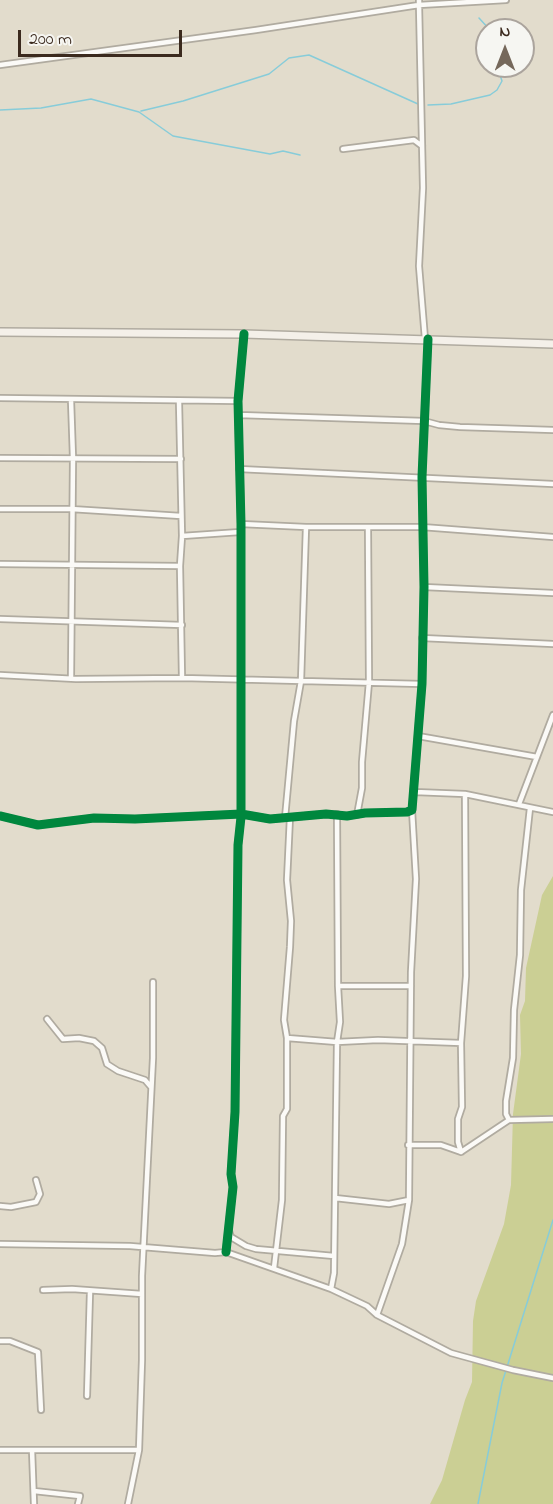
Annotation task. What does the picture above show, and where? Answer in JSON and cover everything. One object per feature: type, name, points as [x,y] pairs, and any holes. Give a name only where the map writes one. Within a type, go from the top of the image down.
[{"type":"street","points":[[0,64],[256,30],[419,2],[506,0]]},
{"type":"street","points":[[377,1315],[402,1244],[409,1200],[411,986],[416,879],[412,810],[422,684],[424,587],[422,477],[427,339],[419,266],[423,188],[419,2]]},
{"type":"street","points":[[343,149],[414,140],[422,146]]},
{"type":"street","points":[[0,332],[244,334],[553,344]]},
{"type":"street","points":[[226,1252],[233,1186],[231,1174],[235,1112],[238,846],[241,814],[239,680],[241,524],[238,401],[244,334]]},
{"type":"street","points":[[0,398],[238,401]]},
{"type":"street","points":[[71,400],[73,458],[71,678]]},
{"type":"street","points":[[179,402],[182,678]]},
{"type":"street","points":[[239,415],[424,420],[439,425],[460,427],[553,430]]},
{"type":"street","points":[[0,458],[181,459]]},
{"type":"street","points":[[239,470],[553,484]]},
{"type":"street","points":[[0,509],[71,509],[181,516]]},
{"type":"street","points":[[241,524],[306,527],[422,527],[553,537]]},
{"type":"street","points":[[274,1268],[282,1200],[283,1116],[287,1109],[284,1020],[291,930],[286,880],[288,818],[294,722],[301,681],[306,527]]},
{"type":"street","points":[[357,815],[362,788],[369,682],[368,528]]},
{"type":"street","points":[[182,536],[240,532]]},
{"type":"street","points":[[0,564],[180,566]]},
{"type":"street","points":[[424,587],[553,593]]},
{"type":"street","points":[[0,619],[182,625]]},
{"type":"street","points":[[422,638],[553,644]]},
{"type":"street","points":[[0,675],[422,684]]},
{"type":"street","points":[[519,804],[553,715]]},
{"type":"street","points":[[418,736],[537,757]]},
{"type":"street","points":[[415,792],[465,794],[553,812]]},
{"type":"street","points":[[461,1152],[458,1142],[462,1107],[461,1043],[466,976],[465,794]]},
{"type":"street","points":[[509,1120],[506,1114],[506,1101],[513,1058],[514,1010],[520,955],[521,890],[530,807]]},
{"type":"street","points":[[0,816],[38,825],[94,818],[135,819],[241,814],[270,819],[336,814],[347,816],[412,810]]},
{"type":"street","points":[[331,1289],[334,1256],[337,1042],[340,1022],[336,814]]},
{"type":"street","points":[[128,1504],[138,1450],[143,1247],[150,1138],[153,982]]},
{"type":"street","points":[[338,986],[411,986]]},
{"type":"street","points":[[47,1019],[63,1039],[79,1038],[94,1041],[102,1048],[107,1064],[118,1071],[145,1080],[151,1087]]},
{"type":"street","points":[[286,1038],[337,1042],[461,1043]]},
{"type":"street","points":[[461,1152],[509,1120],[553,1119]]},
{"type":"street","points":[[408,1145],[441,1145],[461,1152]]},
{"type":"street","points":[[0,1206],[11,1207],[36,1202],[40,1194],[36,1180]]},
{"type":"street","points":[[334,1198],[389,1204],[409,1200]]},
{"type":"street","points":[[228,1229],[231,1237],[246,1246],[334,1256]]},
{"type":"street","points":[[0,1244],[143,1247],[226,1252],[331,1289],[367,1306],[377,1315],[451,1353],[553,1378]]},
{"type":"street","points":[[43,1290],[142,1294]]},
{"type":"street","points":[[87,1396],[90,1292]]},
{"type":"street","points":[[0,1341],[10,1341],[38,1352],[41,1410]]},
{"type":"street","points":[[0,1450],[138,1450]]},
{"type":"street","points":[[32,1450],[34,1504]]},
{"type":"street","points":[[34,1491],[80,1496],[78,1504]]},
{"type":"green space","points":[[553,876],[553,1504],[430,1504],[442,1480],[472,1382],[473,1321],[476,1301],[504,1224],[511,1185],[513,1114],[521,1054],[520,1015],[525,1001],[526,968],[542,895]]},
{"type":"waterway","points":[[141,111],[183,101],[269,74],[289,58],[309,55],[418,104]]},
{"type":"waterway","points":[[428,105],[451,104],[490,95],[497,90],[502,81],[501,78]]},
{"type":"waterway","points":[[0,110],[41,108],[91,99],[139,112],[173,136],[270,154],[283,151],[300,155]]},
{"type":"waterway","points":[[478,1504],[502,1383],[553,1220]]},
{"type":"cycle path","points":[[226,1252],[233,1187],[231,1174],[235,1112],[238,845],[241,817],[241,524],[238,401],[244,334]]},
{"type":"cycle path","points":[[0,816],[38,825],[94,818],[135,819],[241,814],[270,819],[326,814],[347,816],[412,810],[422,684],[424,587],[422,477],[428,339]]}]
